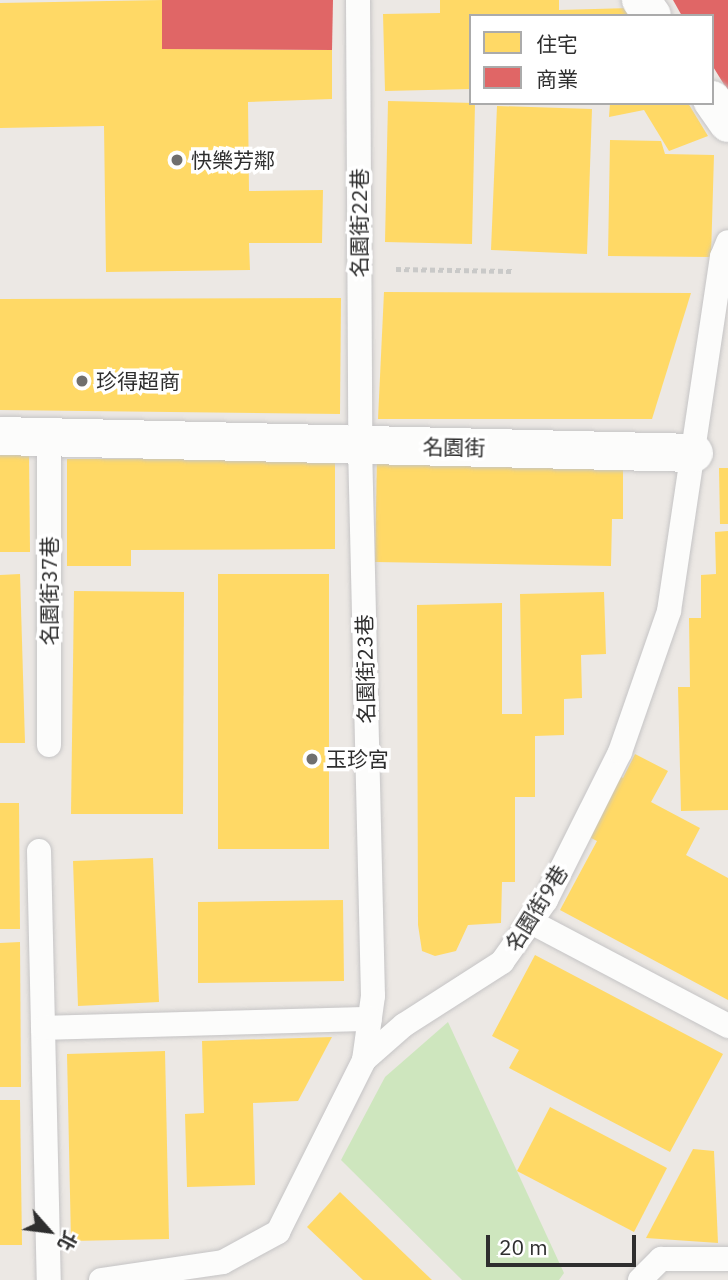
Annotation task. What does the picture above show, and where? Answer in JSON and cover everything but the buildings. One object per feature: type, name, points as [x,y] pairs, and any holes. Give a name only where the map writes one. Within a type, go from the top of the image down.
[{"type":"street","points":[[714,103],[728,122]]},
{"type":"street","name":"名園街","points":[[0,436],[694,453]]},
{"type":"lane","name":"名園街22巷","points":[[358,0],[360,445]]},
{"type":"lane","points":[[694,453],[728,242]]},
{"type":"lane","name":"名園街37巷","points":[[49,437],[50,745]]},
{"type":"lane","name":"名園街23巷","points":[[360,445],[370,1020],[364,1060]]},
{"type":"lane","name":"名園街9巷","points":[[102,1280],[223,1262],[278,1232],[364,1060],[404,1025],[502,962],[531,922],[620,752],[669,611],[694,453]]},
{"type":"lane","points":[[39,850],[49,1280]]},
{"type":"lane","points":[[531,922],[728,1026]]},
{"type":"lane","points":[[43,1028],[370,1020]]},
{"type":"lane","points":[[640,1280],[661,1259],[728,1259]]},
{"type":"path","points":[[359,268],[514,271]]},
{"type":"green space","points":[[448,1022],[564,1273],[559,1280],[462,1280],[341,1160],[385,1077]]},
{"type":"place","name":"快樂芳鄰","points":[[177,160]]},
{"type":"place","name":"珍得超商","points":[[82,381]]},
{"type":"place","name":"玉珍宮","points":[[312,759]]}]
